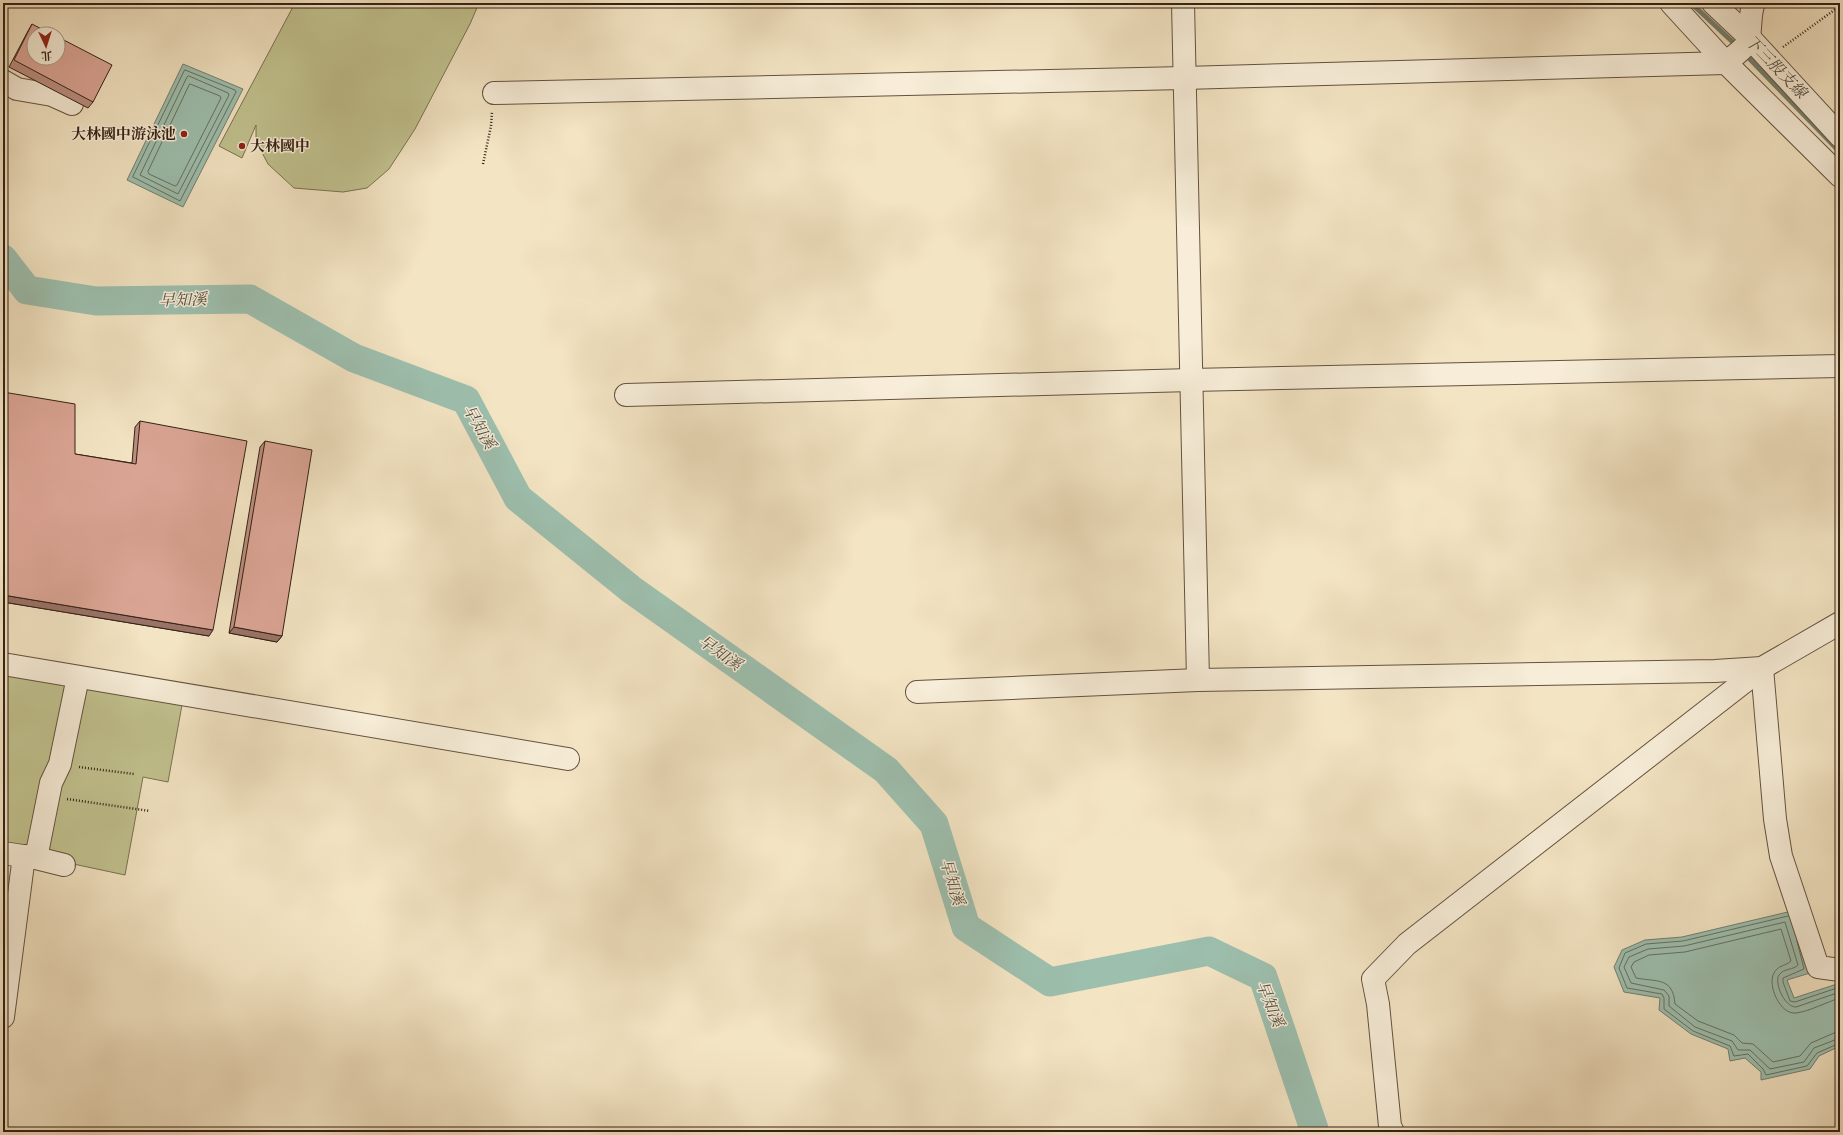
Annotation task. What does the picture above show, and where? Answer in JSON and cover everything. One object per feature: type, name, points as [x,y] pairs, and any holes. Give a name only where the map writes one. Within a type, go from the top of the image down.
[{"type":"street","points":[[1183,3],[1198,680]]},
{"type":"street","points":[[1671,3],[1738,50]]},
{"type":"street","points":[[1713,3],[1738,50],[1840,176]]},
{"type":"street","points":[[1738,50],[1754,3]]},
{"type":"street","points":[[494,93],[1184,78],[1738,50],[1768,58],[1840,136]]},
{"type":"street","points":[[3,81],[17,89],[52,94],[72,104]]},
{"type":"street","points":[[626,396],[1191,380],[1840,366]]},
{"type":"street","points":[[1393,1132],[1390,1126],[1378,1004],[1373,979],[1408,944],[1762,668],[1840,623]]},
{"type":"street","points":[[3,664],[568,759]]},
{"type":"street","points":[[917,692],[1198,680],[1715,671],[1762,668]]},
{"type":"street","points":[[1762,668],[1775,819],[1782,856],[1818,968],[1840,970]]},
{"type":"street","points":[[3,1017],[21,856],[48,796],[51,783],[60,764],[78,677]]},
{"type":"street","points":[[21,856],[64,865]]},
{"type":"path","points":[[1768,58],[1840,6]]},
{"type":"path","points":[[483,164],[491,126],[492,100],[494,93]]},
{"type":"path","points":[[60,764],[134,774]]},
{"type":"path","points":[[48,796],[150,811]]},
{"type":"green space","points":[[295,3],[479,3],[470,24],[415,129],[389,169],[367,188],[343,192],[294,188],[268,164],[256,141],[256,125],[242,158],[219,146]]},
{"type":"green space","points":[[3,671],[182,705],[168,782],[143,777],[125,875],[3,849]]},
{"type":"water","name":"大林國中游泳池","points":[[183,64],[243,89],[183,207],[127,180]]},
{"type":"water","points":[[1792,911],[1810,973],[1787,980],[1794,998],[1840,983],[1840,1046],[1819,1056],[1810,1069],[1761,1080],[1761,1072],[1745,1058],[1730,1061],[1728,1049],[1691,1034],[1659,1010],[1660,998],[1624,992],[1614,967],[1622,950],[1645,940],[1682,937]]},
{"type":"building","points":[[26,36],[26,66],[66,66],[66,41],[112,65],[93,102],[14,60]]},
{"type":"building","points":[[3,392],[75,404],[75,454],[136,464],[140,421],[247,441],[213,630],[3,595]]},
{"type":"building","points":[[265,441],[312,450],[282,636],[234,627]]},
{"type":"waterway","name":"下三股支線","points":[[1691,3],[1737,46]]},
{"type":"waterway","name":"下三股支線","points":[[1744,53],[1840,152]]},
{"type":"waterway","name":"早知溪","points":[[3,259],[27,290],[96,301],[250,299],[354,358],[466,400],[518,498],[632,590],[886,770],[934,824],[966,927],[1050,982],[1209,951],[1263,977],[1315,1132]]},
{"type":"place","name":"大林國中游泳池","points":[[184,134]]},
{"type":"place","name":"大林國中","points":[[242,146]]}]
